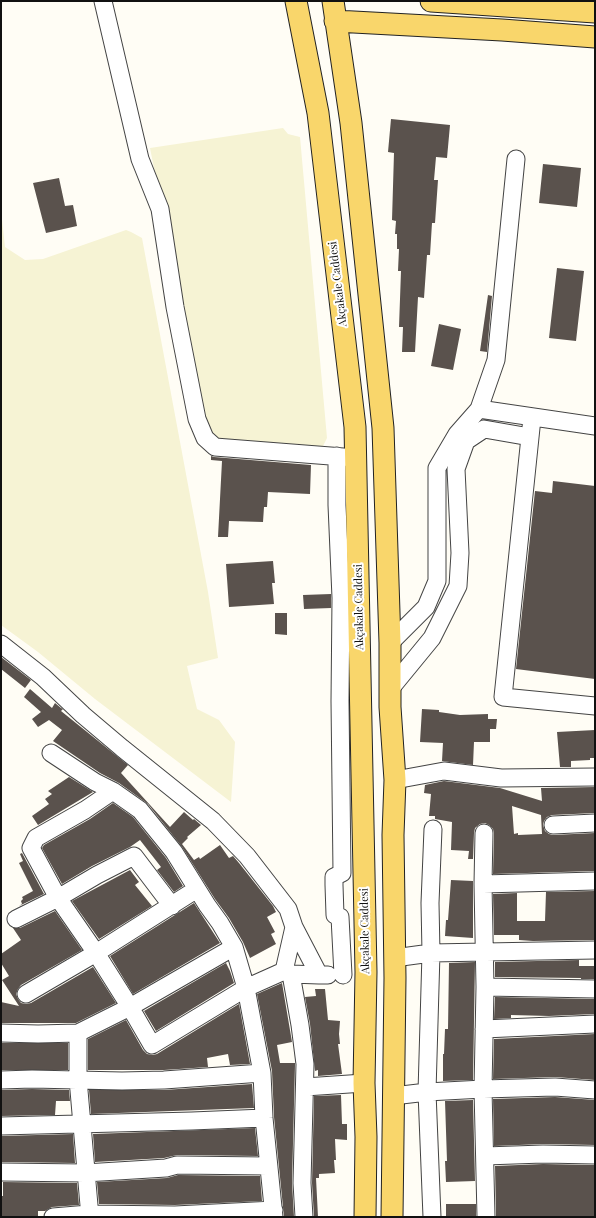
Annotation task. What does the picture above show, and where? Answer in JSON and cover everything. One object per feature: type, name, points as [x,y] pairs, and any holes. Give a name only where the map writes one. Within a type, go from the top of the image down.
[{"type":"main road","name":"Akçakale Caddesi","points":[[296,1],[318,113],[355,427],[346,457],[366,972],[364,1083],[366,1137],[365,1217]]},
{"type":"main road","points":[[333,1],[351,123],[383,428],[390,643],[390,707],[395,780],[393,835],[394,958],[392,1217]]},
{"type":"main road","points":[[431,1],[529,4],[588,8]]},
{"type":"main road","points":[[335,22],[494,29],[595,37]]},
{"type":"street","points":[[103,1],[140,159],[157,198],[160,209],[176,307],[197,419],[205,438],[215,447],[346,457],[336,505],[341,598],[340,708],[342,873],[334,877],[334,885],[335,915],[340,917],[343,975]]},
{"type":"street","points":[[390,643],[426,607],[437,581],[437,468],[457,434],[479,409],[496,360],[516,160]]},
{"type":"street","points":[[479,409],[532,418],[595,426]]},
{"type":"street","points":[[532,418],[502,697],[595,706]]},
{"type":"street","points":[[391,688],[432,638],[458,586],[460,553],[456,469],[466,441],[484,429],[530,437]]},
{"type":"street","points":[[1,644],[43,677],[83,715],[122,748],[213,821],[247,856],[288,910],[294,927],[320,975]]},
{"type":"street","points":[[51,753],[95,782],[113,791],[140,810],[174,852],[234,947],[246,988],[262,1073],[268,1166],[274,1214],[175,1214],[53,1217]]},
{"type":"street","points":[[395,780],[444,771],[501,778],[595,777]]},
{"type":"street","points":[[113,791],[85,810],[36,838],[31,848],[58,898],[130,1007],[152,1045],[246,988],[288,973],[343,975],[366,972]]},
{"type":"street","points":[[553,825],[595,823]]},
{"type":"street","points":[[432,1217],[427,1092],[431,953],[430,903],[434,829]]},
{"type":"street","points":[[484,832],[483,884],[485,987],[483,1088],[486,1217]]},
{"type":"street","points":[[16,919],[58,898],[97,875],[134,856],[172,906]]},
{"type":"street","points":[[483,884],[595,881]]},
{"type":"street","points":[[26,994],[96,954],[197,889]]},
{"type":"street","points":[[294,927],[288,973],[301,1033],[305,1064],[302,1183],[304,1217]]},
{"type":"street","points":[[1,1033],[78,1033],[130,1007],[234,947]]},
{"type":"street","points":[[394,958],[431,953],[595,950]]},
{"type":"street","points":[[485,987],[595,989]]},
{"type":"street","points":[[484,1028],[595,1024]]},
{"type":"street","points":[[78,1033],[78,1079],[89,1216]]},
{"type":"street","points":[[1,1080],[164,1080],[262,1073]]},
{"type":"street","points":[[305,1088],[364,1083]]},
{"type":"street","points":[[393,1096],[483,1088],[554,1087],[595,1090]]},
{"type":"street","points":[[1,1126],[264,1118]]},
{"type":"street","points":[[485,1156],[543,1154],[595,1155]]},
{"type":"street","points":[[1,1172],[85,1173],[166,1168],[177,1165],[268,1166]]},
{"type":"shaded area","points":[[283,128],[288,134],[300,137],[327,438],[321,450],[218,444],[206,428],[150,148]]},
{"type":"shaded area","points":[[1,210],[5,247],[25,260],[43,259],[126,230],[142,238],[208,592],[218,658],[187,666],[197,709],[219,720],[235,742],[231,802],[95,699],[38,652],[1,625]]},
{"type":"building","points":[[391,119],[450,125],[447,158],[436,157],[434,180],[438,180],[435,223],[432,223],[430,255],[427,255],[424,298],[418,297],[415,352],[402,352],[403,327],[399,327],[401,271],[398,271],[399,249],[397,249],[397,234],[395,234],[396,221],[392,220],[394,153],[388,152]]},
{"type":"building","points":[[543,164],[581,168],[577,207],[539,203]]},
{"type":"building","points":[[59,178],[65,206],[73,205],[77,226],[46,233],[33,183]]},
{"type":"building","points":[[557,268],[584,271],[576,341],[549,338]]},
{"type":"building","points":[[488,295],[492,296],[487,352],[480,351]]},
{"type":"building","points":[[439,324],[461,329],[453,370],[431,366]]},
{"type":"building","points":[[211,456],[311,465],[310,494],[268,492],[267,507],[264,507],[263,522],[229,521],[228,537],[218,537],[222,461],[211,460]]},
{"type":"building","points":[[553,481],[595,486],[595,679],[516,669],[535,491],[552,493]]},
{"type":"building","points":[[273,561],[275,583],[272,583],[274,604],[229,607],[226,564]]},
{"type":"building","points":[[331,594],[331,608],[304,609],[303,595]]},
{"type":"building","points":[[275,613],[287,613],[287,635],[275,634]]},
{"type":"building","points":[[1,657],[31,680],[25,688],[1,669]]},
{"type":"building","points":[[30,689],[52,708],[55,703],[63,709],[61,711],[128,765],[121,773],[170,827],[184,812],[201,825],[187,837],[188,838],[182,844],[194,860],[199,857],[200,859],[220,845],[229,858],[233,856],[273,906],[276,912],[267,917],[275,932],[271,934],[276,944],[250,958],[243,942],[229,918],[182,847],[148,804],[119,783],[100,773],[53,741],[62,730],[49,720],[38,727],[32,719],[41,712],[24,697]]},
{"type":"building","points":[[422,709],[439,710],[439,712],[460,715],[488,714],[488,719],[497,719],[496,729],[490,729],[490,742],[474,742],[473,765],[442,761],[443,743],[420,742]]},
{"type":"building","points":[[595,730],[595,758],[590,758],[590,760],[571,761],[571,767],[560,767],[557,732]]},
{"type":"building","points":[[69,777],[93,792],[38,825],[32,816],[49,804],[45,799],[52,794],[48,791]]},
{"type":"building","points":[[444,781],[500,788],[542,801],[541,788],[595,787],[595,813],[552,815],[547,817],[543,825],[545,831],[553,835],[595,833],[595,871],[493,874],[493,829],[485,823],[480,824],[475,828],[473,859],[468,859],[469,851],[451,850],[452,822],[435,819],[435,816],[429,816],[431,794],[424,793],[425,785]],"holes":[[[512,806],[541,815],[542,834],[514,834]]]},
{"type":"building","points":[[113,803],[133,817],[166,858],[183,886],[174,892],[157,870],[161,867],[140,840],[62,884],[42,848],[44,845],[90,819]]},
{"type":"building","points":[[22,853],[44,894],[19,906],[22,904],[22,897],[33,891],[19,863],[23,861],[20,854]]},
{"type":"building","points":[[130,870],[139,882],[135,885],[152,906],[99,939],[72,901]]},
{"type":"building","points":[[451,880],[473,881],[473,938],[445,936],[446,920],[448,920]]},
{"type":"building","points":[[595,891],[595,940],[533,941],[519,940],[519,935],[494,935],[493,894],[517,893],[517,921],[545,921],[546,892]]},
{"type":"building","points":[[194,903],[220,943],[133,994],[110,956]]},
{"type":"building","points":[[55,911],[82,950],[21,985],[16,994],[18,999],[21,1003],[31,1003],[93,967],[116,1003],[76,1023],[1,1023],[1,1002],[19,1006],[2,980],[9,976],[1,963],[1,954],[21,940],[13,928],[20,928]]},
{"type":"building","points":[[579,960],[579,966],[595,966],[595,979],[495,977],[495,962]]},
{"type":"building","points":[[475,962],[473,1080],[443,1081],[445,1029],[448,1029],[449,963]]},
{"type":"building","points":[[226,963],[234,983],[156,1031],[144,1011]]},
{"type":"building","points":[[282,983],[292,1042],[277,1045],[280,1063],[295,1063],[292,1183],[294,1217],[284,1217],[274,1117],[272,1071],[257,994]]},
{"type":"building","points":[[315,989],[325,989],[328,1020],[340,1021],[340,1044],[338,1044],[342,1074],[318,1076],[318,1070],[315,1071],[310,1024],[305,997],[316,996]]},
{"type":"building","points":[[495,997],[595,999],[595,1014],[549,1016],[511,1015],[511,1018],[494,1019]]},
{"type":"building","points":[[239,1004],[250,1064],[230,1065],[228,1054],[207,1058],[208,1067],[164,1070],[88,1070],[88,1039],[126,1020],[143,1050],[147,1054],[153,1055]]},
{"type":"building","points":[[595,1034],[595,1080],[555,1077],[493,1079],[494,1039]]},
{"type":"building","points":[[1,1043],[68,1043],[68,1070],[1,1070]]},
{"type":"building","points":[[252,1084],[254,1108],[91,1114],[89,1090],[164,1090]]},
{"type":"building","points":[[1,1090],[69,1090],[70,1101],[56,1101],[55,1115],[1,1116]]},
{"type":"building","points":[[341,1095],[342,1124],[347,1124],[347,1140],[335,1139],[335,1173],[319,1174],[319,1178],[316,1178],[318,1217],[314,1217],[312,1183],[314,1096]]},
{"type":"building","points":[[555,1097],[595,1100],[595,1145],[543,1144],[494,1146],[493,1099]]},
{"type":"building","points":[[473,1100],[475,1181],[446,1182],[445,1161],[447,1161],[445,1101]]},
{"type":"building","points":[[255,1128],[258,1156],[177,1155],[164,1158],[95,1162],[93,1134]]},
{"type":"building","points":[[73,1134],[75,1163],[1,1162],[1,1136]]},
{"type":"building","points":[[543,1164],[594,1165],[595,1217],[496,1216],[495,1166]]},
{"type":"building","points":[[178,1175],[260,1176],[262,1201],[175,1205],[99,1204],[97,1182],[167,1178]]},
{"type":"building","points":[[3,1182],[77,1183],[79,1205],[52,1207],[45,1211],[38,1211],[38,1216],[1,1217]]},
{"type":"building","points":[[446,1204],[476,1204],[476,1217],[446,1217]]}]
